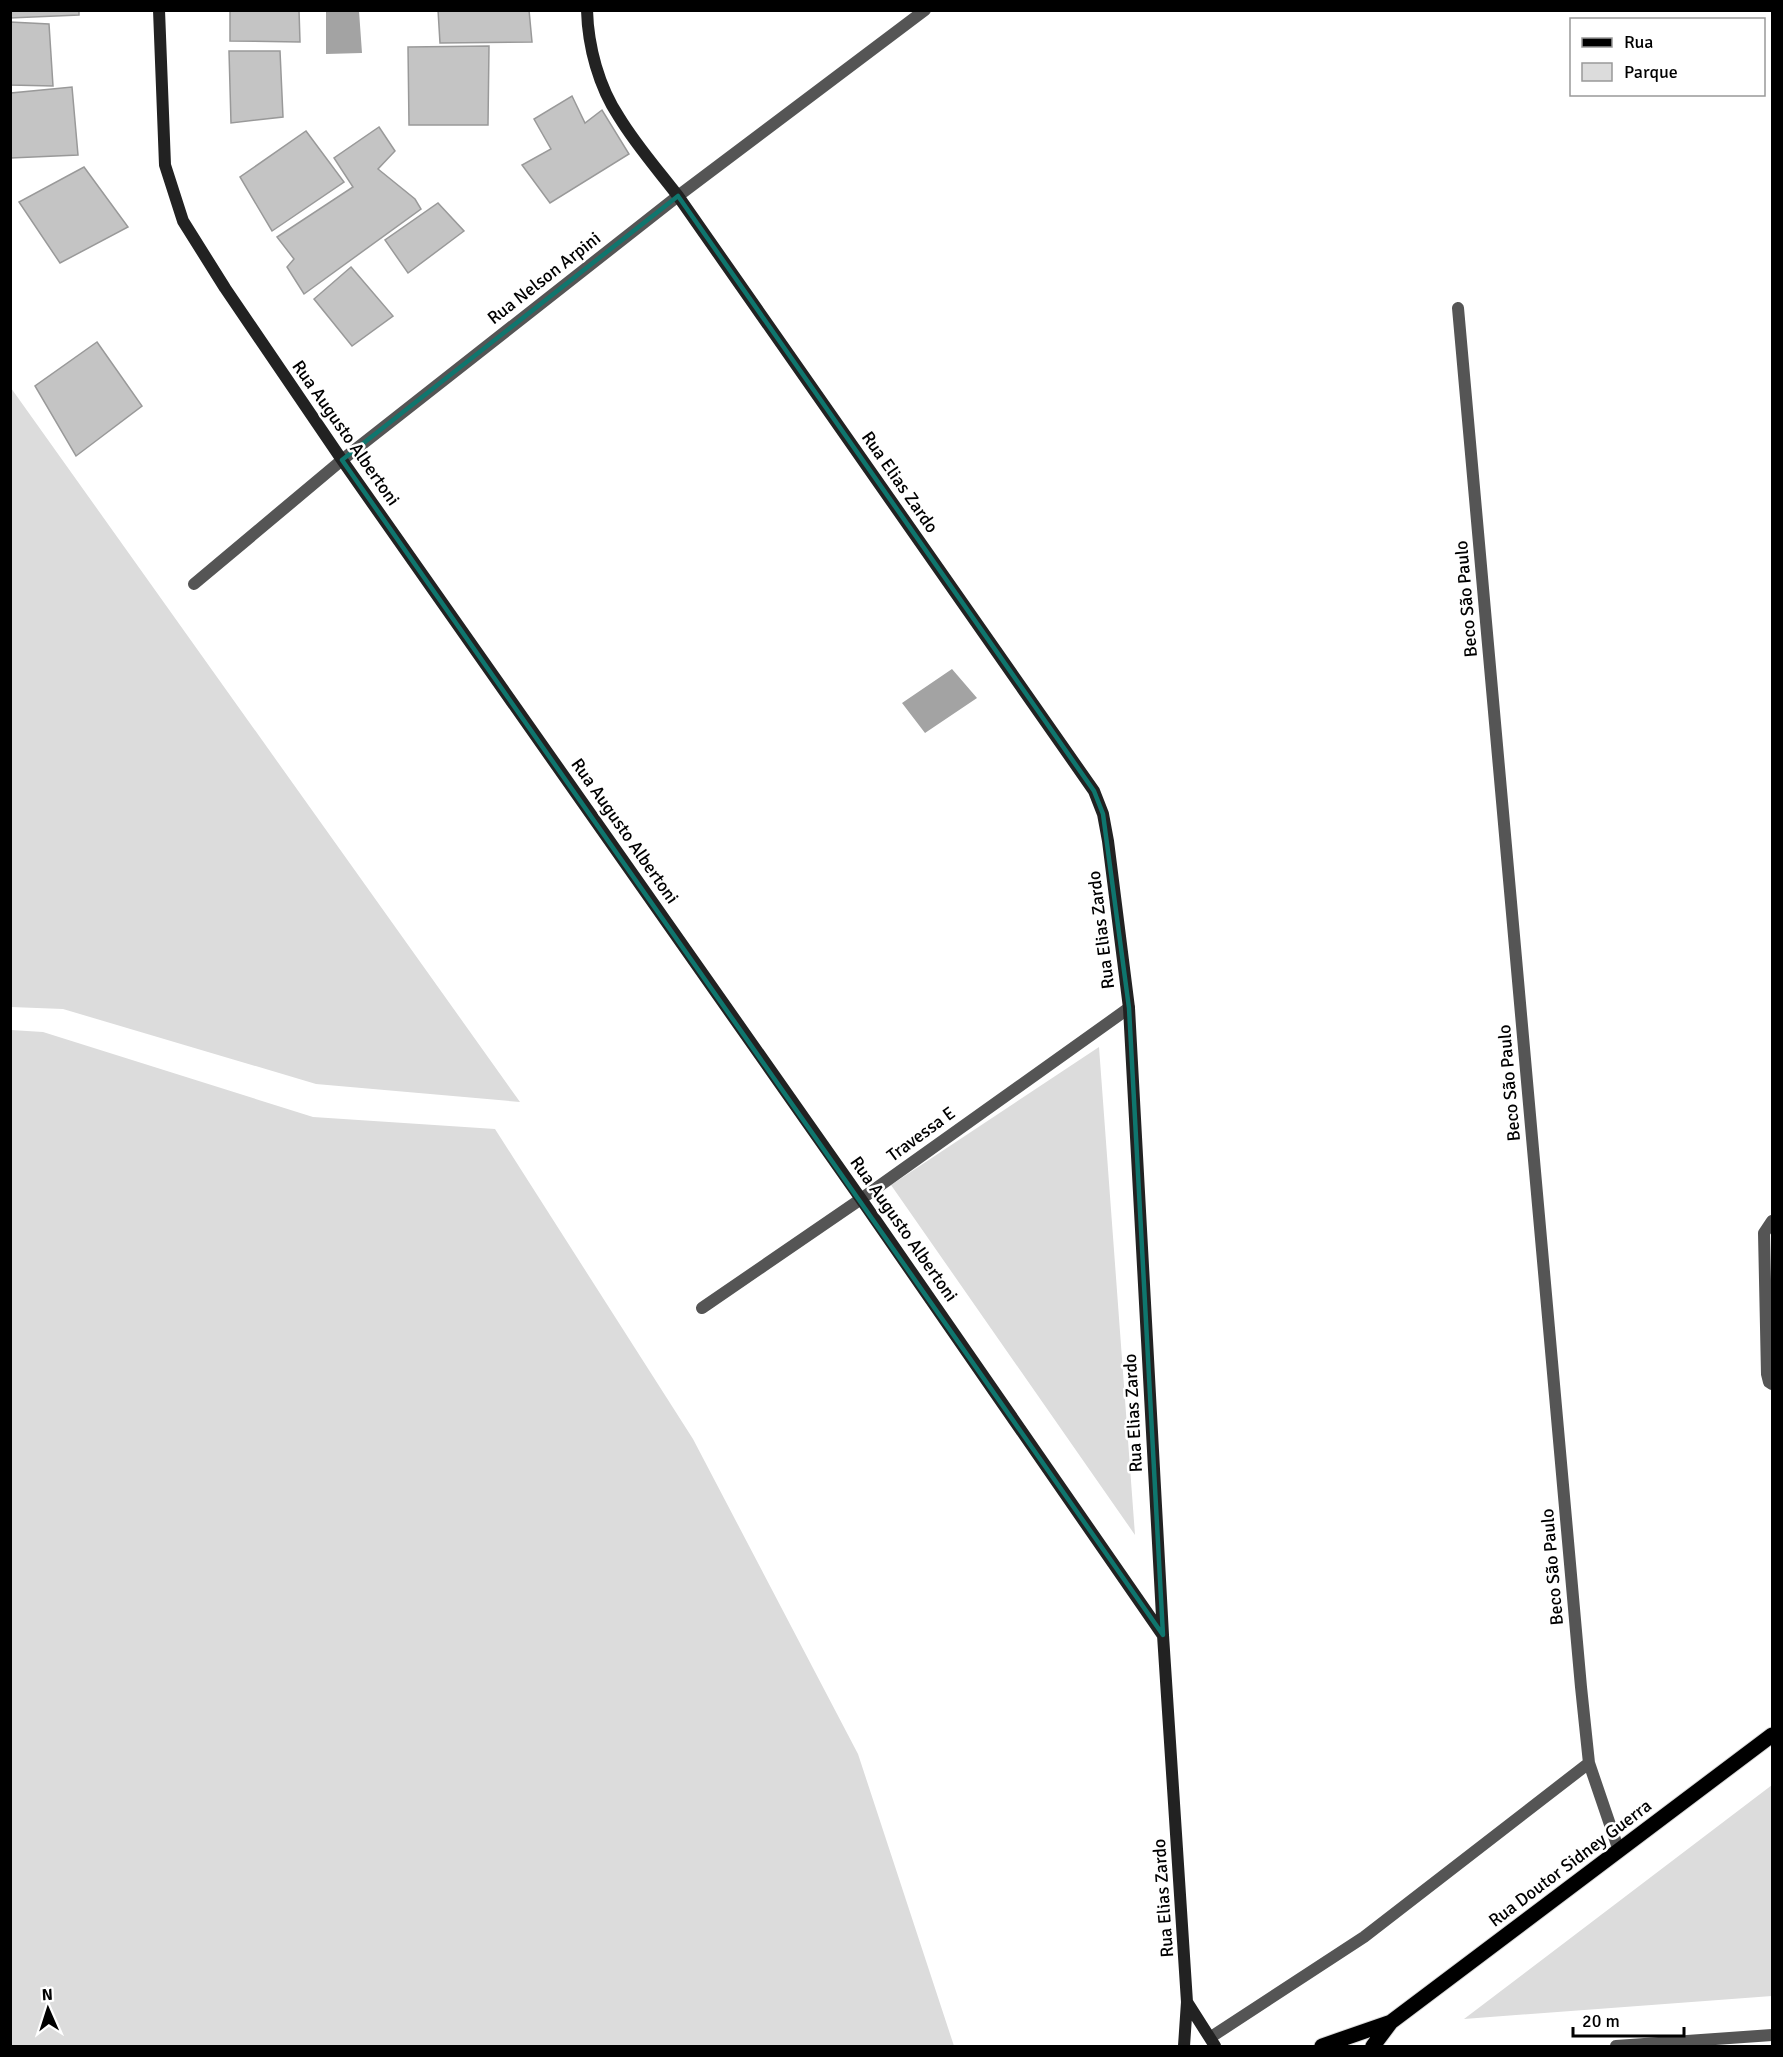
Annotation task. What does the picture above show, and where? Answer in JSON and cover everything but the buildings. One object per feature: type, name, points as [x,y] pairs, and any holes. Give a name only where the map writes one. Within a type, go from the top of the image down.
[{"type":"main road","name":"Rua Doutor Sidney Guerra","points":[[1373,2046],[1391,2022],[1773,1736]]},
{"type":"main road","name":"Rua Doutor Sidney Guerra","points":[[1322,2046],[1391,2022]]},
{"type":"street","name":"Rua Augusto Albertoni","points":[[159,10],[165,165],[183,221],[225,288],[342,460],[861,1199],[1163,1635]]},
{"type":"street","name":"Rua Elias Zardo","points":[[587,10],[592,51],[602,82],[618,117],[678,196],[1094,791],[1103,814],[1129,1008],[1163,1635],[1187,2002],[1184,2046]]},
{"type":"street","name":"Rua Nelson Arpini","points":[[194,584],[342,460],[678,196],[925,10]]},
{"type":"street","name":"Beco São Paulo","points":[[1458,308],[1589,1764],[1619,1851]]},
{"type":"street","name":"Travessa E","points":[[702,1308],[861,1199],[1129,1008]]},
{"type":"street","points":[[1773,1221],[1764,1233],[1767,1374],[1769,1382],[1773,1384]]},
{"type":"street","points":[[1187,2002],[1213,2042],[1364,1937],[1589,1764]]},
{"type":"street","points":[[1616,2046],[1773,2035]]},
{"type":"highlighted area","points":[[678,196],[1094,791],[1103,814],[1129,1008],[1163,1635],[342,460]]},
{"type":"green space","points":[[11,388],[520,1102],[316,1084],[63,1009],[11,1007]]},
{"type":"green space","points":[[11,1030],[43,1032],[313,1117],[495,1129],[693,1439],[858,1754],[954,2046],[11,2046]]},
{"type":"green space","points":[[1099,1047],[1135,1535],[891,1185]]},
{"type":"green space","points":[[1772,1785],[1772,1996],[1464,2019]]},
{"type":"shaded area","points":[[326,11],[359,11],[362,53],[326,54]]},
{"type":"shaded area","points":[[952,669],[977,698],[925,733],[902,703]]}]
